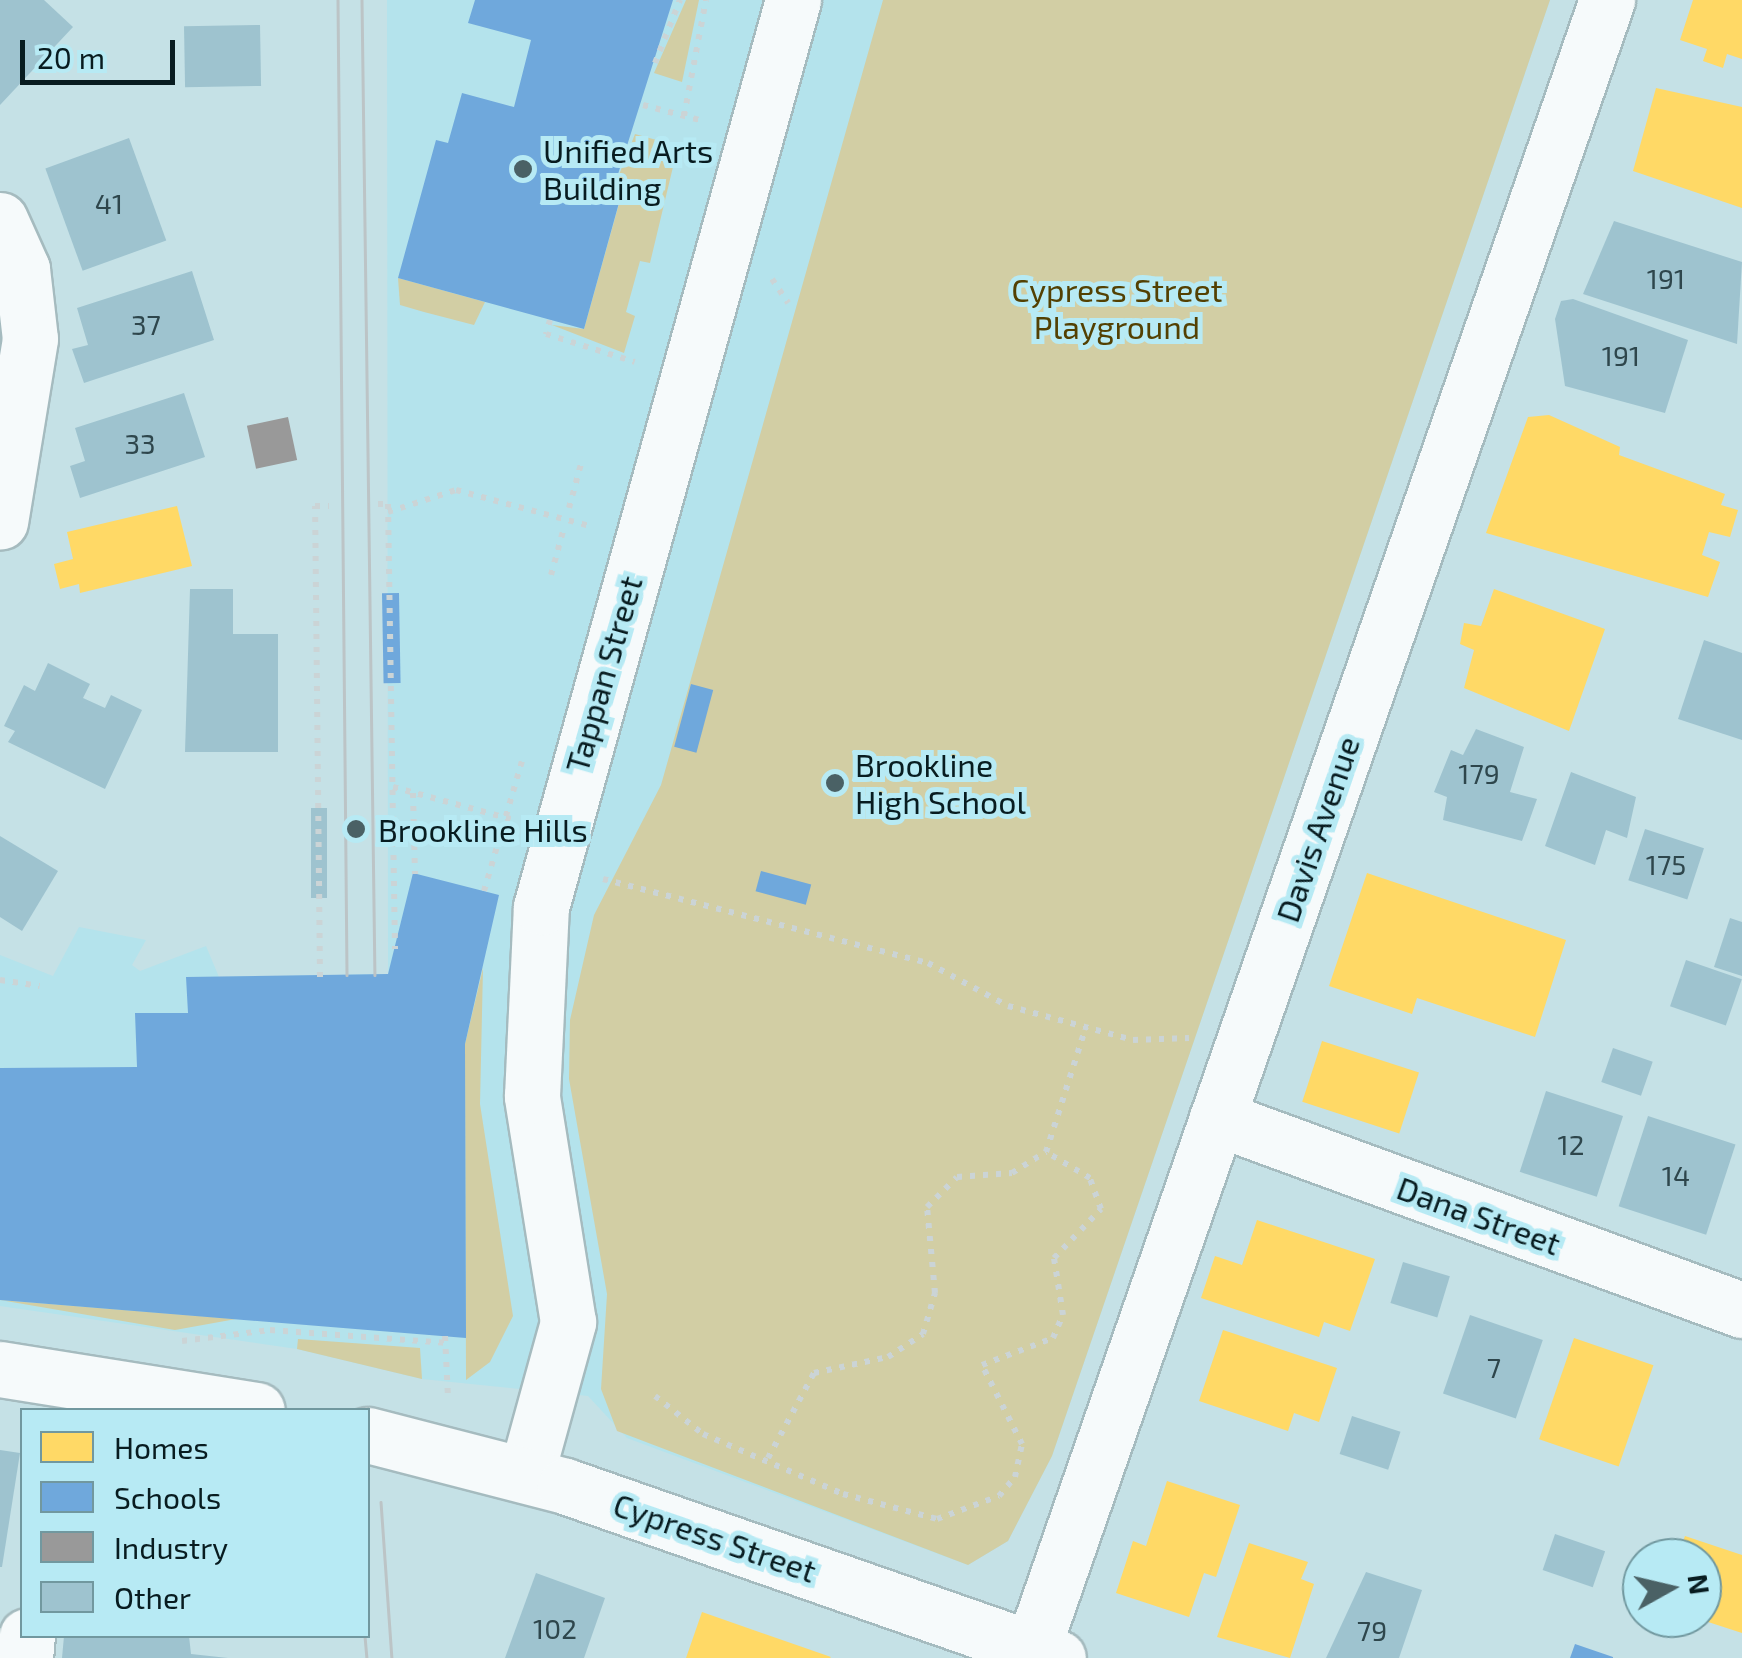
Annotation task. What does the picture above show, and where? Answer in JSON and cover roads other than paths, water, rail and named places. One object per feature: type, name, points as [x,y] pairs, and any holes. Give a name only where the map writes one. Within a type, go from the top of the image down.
[{"type":"street","name":"Tappan Street","points":[[526,1474],[568,1322],[532,1096],[541,907],[793,0]]},
{"type":"street","name":"Davis Avenue","points":[[1040,1655],[1217,1118],[1607,0]]},
{"type":"street","points":[[0,220],[22,270],[30,339],[0,522]]},
{"type":"street","name":"Dana Street","points":[[1217,1118],[1742,1310]]},
{"type":"street","points":[[0,1369],[245,1408]]},
{"type":"street","name":"Cypress Street","points":[[370,1436],[526,1474],[1040,1655]]},
{"type":"tram line","points":[[338,0],[347,975]]},
{"type":"tram line","points":[[362,0],[375,975]]},
{"type":"tram line","points":[[381,1502],[392,1658]]},
{"type":"tram line","points":[[365,1638],[367,1658]]},
{"type":"place","name":"Unified Arts Building","points":[[523,169]]},
{"type":"place","name":"Brookline High School","points":[[835,783]]},
{"type":"place","name":"Brookline Hills","points":[[356,829]]},
{"type":"park label","name":"Cypress Street Playground","points":[[1117,308]]}]
